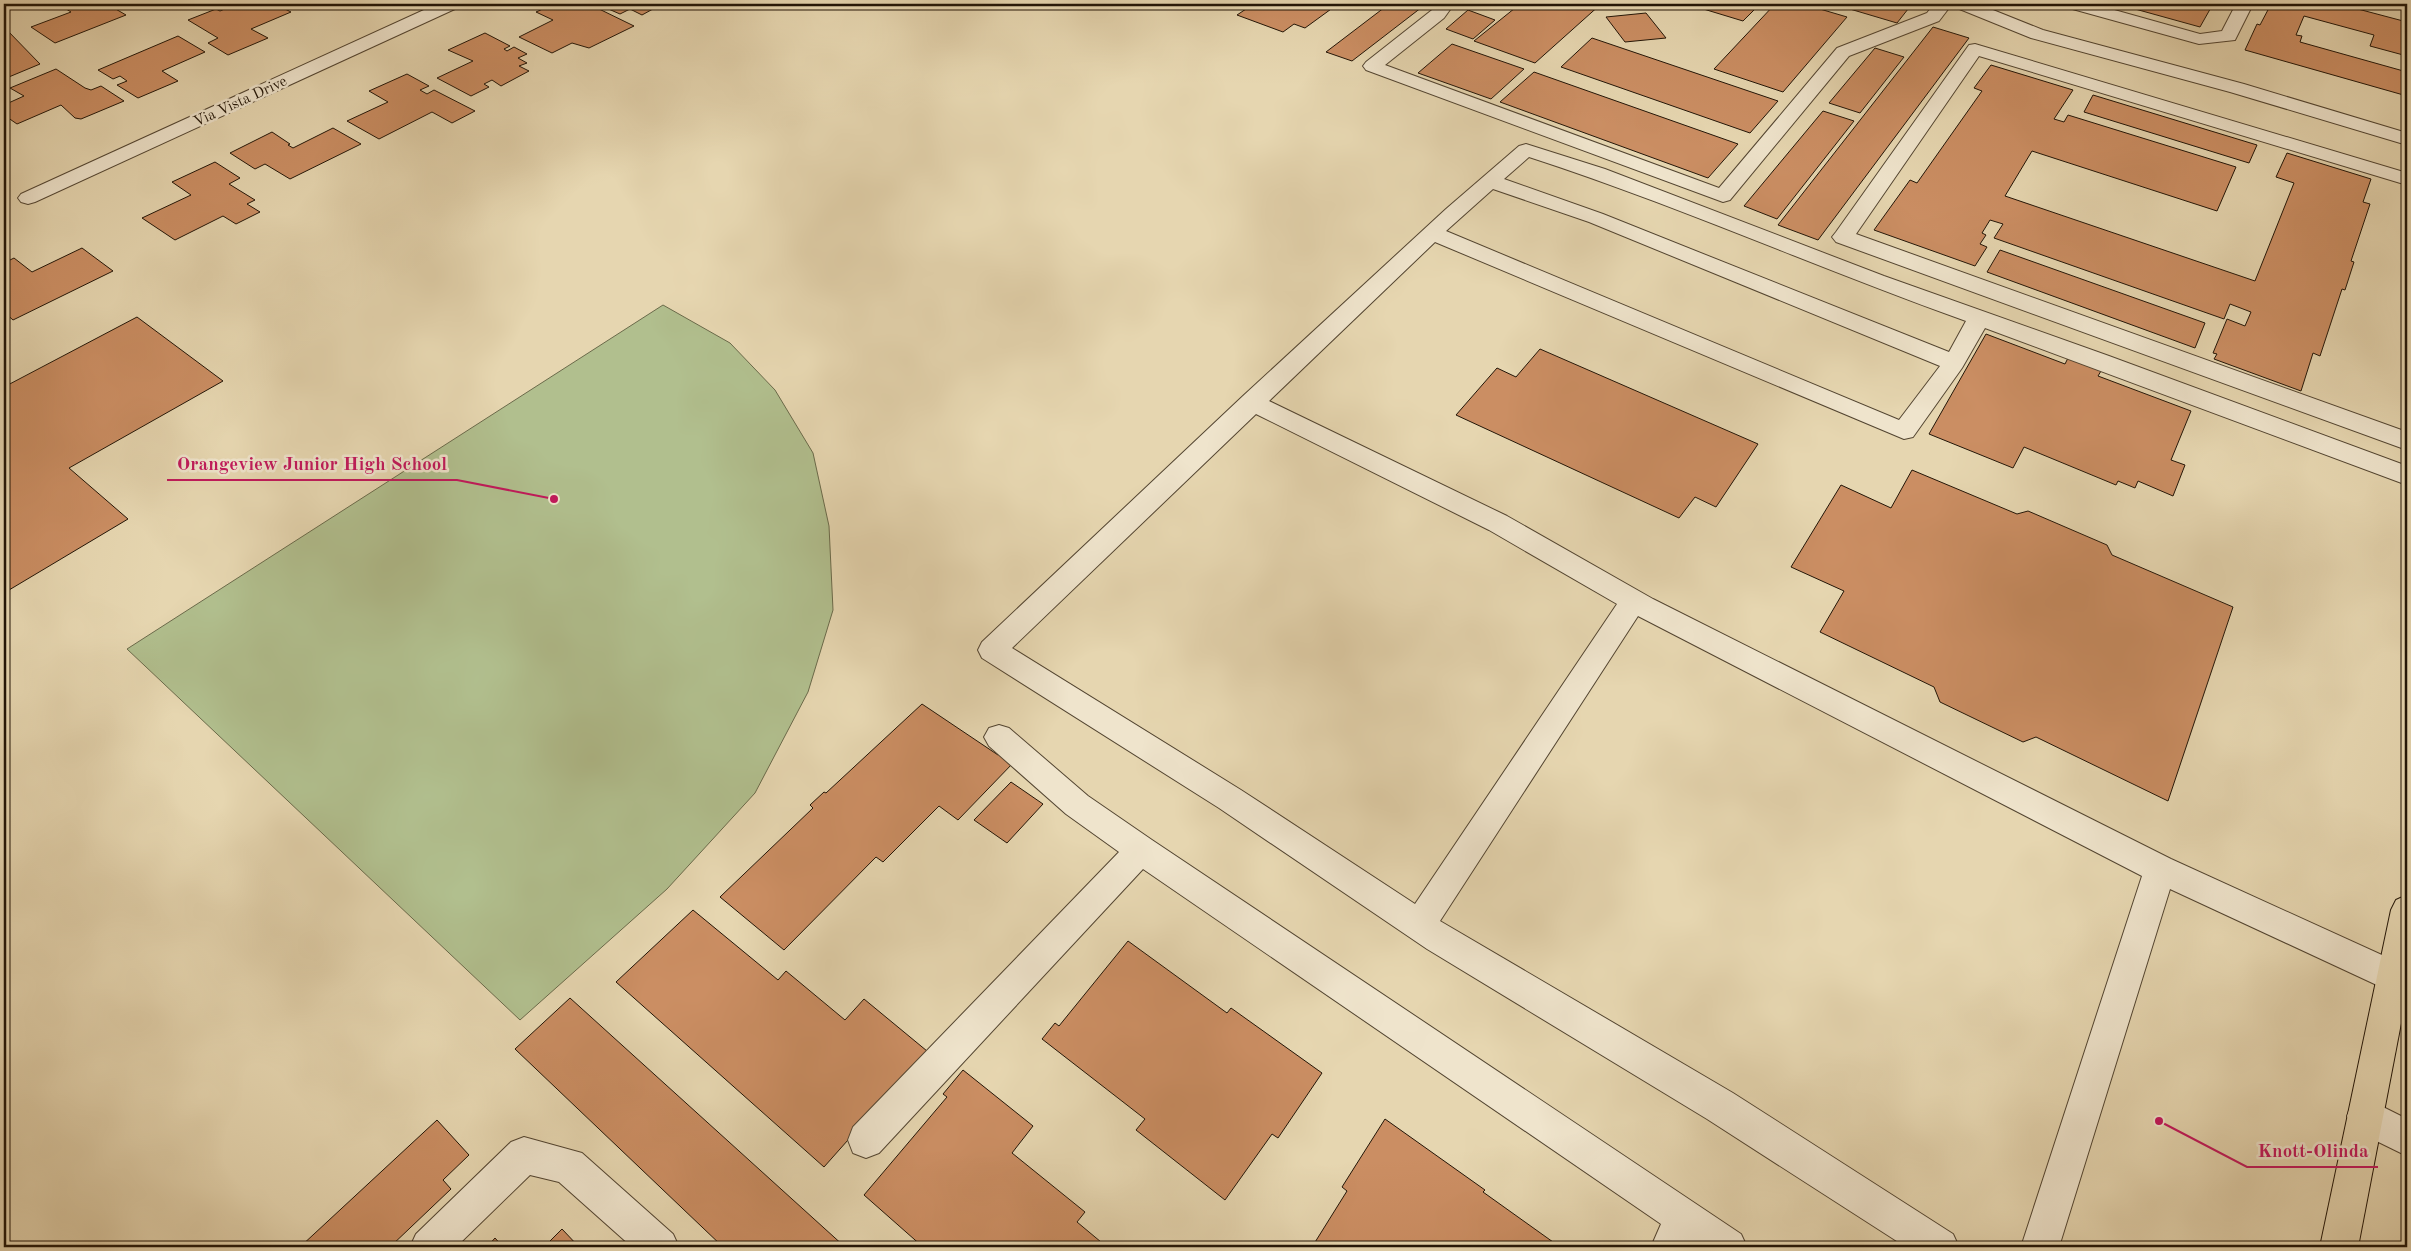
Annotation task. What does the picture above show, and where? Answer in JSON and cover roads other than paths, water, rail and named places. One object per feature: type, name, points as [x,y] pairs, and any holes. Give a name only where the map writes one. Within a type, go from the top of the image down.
[{"type":"main road","points":[[2338,1247],[2407,910]]},
{"type":"street","name":"Via Vista Drive","points":[[28,198],[451,4]]},
{"type":"street","points":[[1445,4],[1438,14],[1372,66],[1723,196],[1842,52],[1878,40],[1933,17],[1943,4]]},
{"type":"street","points":[[1963,4],[2037,34],[2237,88],[2407,139]]},
{"type":"street","points":[[2075,4],[2199,39],[2228,36],[2244,4]]},
{"type":"street","points":[[2407,179],[1975,49],[1843,237],[2407,441]]},
{"type":"street","points":[[1940,1247],[1720,1106],[1419,926],[1230,800],[992,650],[1432,233],[1526,150],[1598,173],[1876,280],[2407,476]]},
{"type":"street","points":[[1489,181],[1596,218],[1954,364]]},
{"type":"street","points":[[1432,233],[1904,431],[1954,364],[1980,318]]},
{"type":"street","points":[[1252,402],[1498,523],[1634,600],[2160,868],[2394,977]]},
{"type":"street","points":[[1419,926],[1634,600]]},
{"type":"street","points":[[999,737],[1077,804],[1677,1233],[1728,1247]]},
{"type":"street","points":[[866,1140],[1141,850]]},
{"type":"street","points":[[2040,1247],[2160,868]]},
{"type":"street","points":[[2365,1116],[2407,1138]]},
{"type":"street","points":[[429,1247],[524,1156],[568,1166],[660,1247]]},
{"type":"place","name":"Orangeview Junior High School","points":[[554,499]]},
{"type":"place","name":"Knott-Olinda","points":[[2159,1121]]}]
